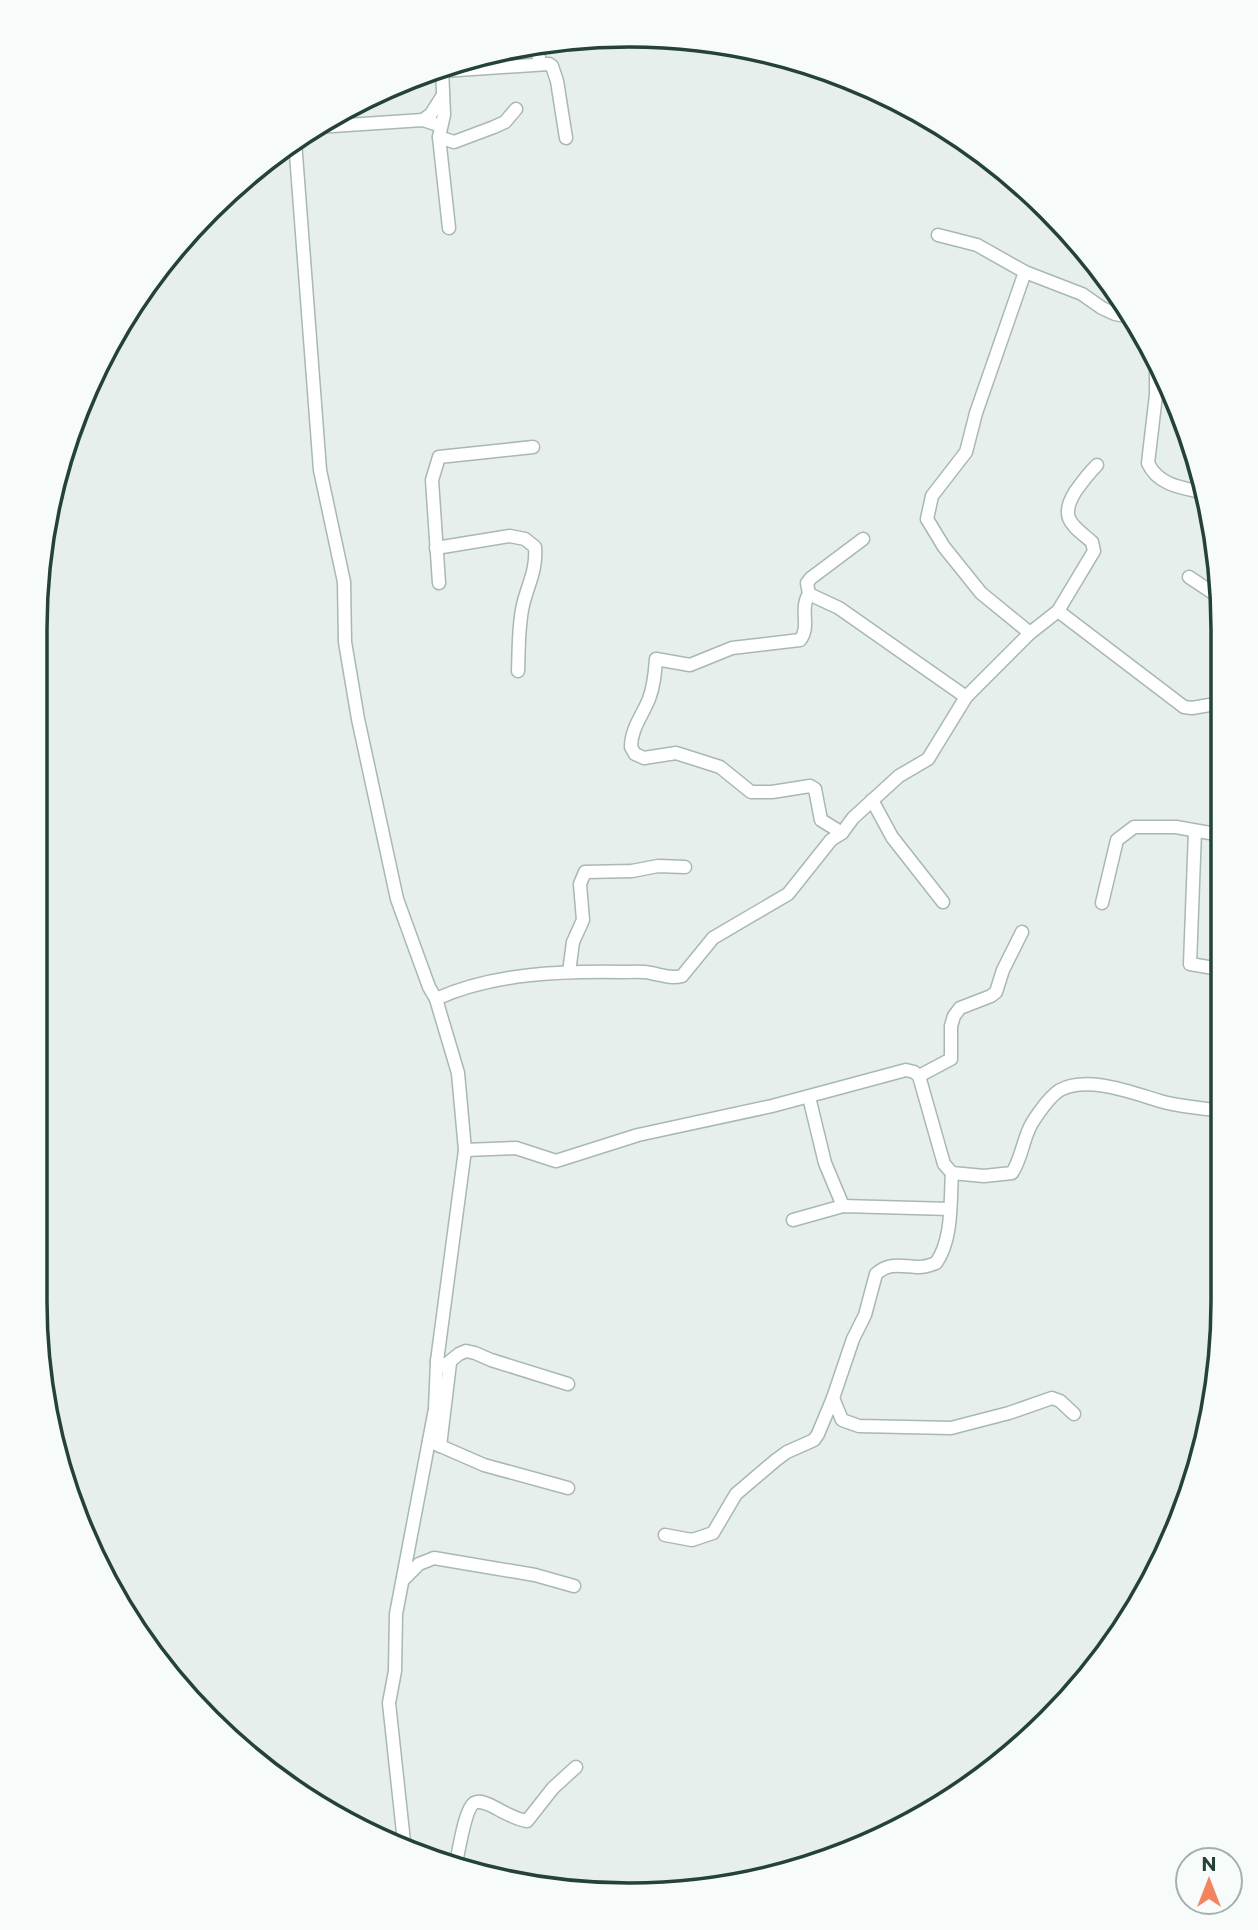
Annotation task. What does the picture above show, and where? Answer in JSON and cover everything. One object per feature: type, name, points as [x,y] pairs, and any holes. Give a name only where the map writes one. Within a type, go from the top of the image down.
[{"type":"street","points":[[538,54],[541,64]]},
{"type":"street","points":[[477,67],[541,64],[552,66],[557,80],[566,138]]},
{"type":"street","points":[[442,78],[444,116],[440,131],[449,228]]},
{"type":"street","points":[[337,126],[423,120],[431,114],[443,95]]},
{"type":"street","points":[[423,120],[454,142],[505,122],[516,109]]},
{"type":"street","points":[[296,152],[320,470],[344,582],[347,653],[358,719],[397,899],[429,987],[436,999],[458,1073],[465,1150],[443,1362],[435,1409],[434,1444],[402,1580],[397,1614],[395,1671],[389,1703],[403,1837]]},
{"type":"street","points":[[938,236],[977,245],[1025,272],[1082,295],[1102,309],[1118,313]]},
{"type":"street","points":[[1025,272],[976,413],[966,452],[932,496],[927,519],[944,547],[981,593],[1030,633]]},
{"type":"street","points":[[1159,391],[1148,463],[1160,480],[1194,490]]},
{"type":"street","points":[[439,583],[432,480],[439,457],[533,447]]},
{"type":"street","points":[[436,999],[463,986],[569,972],[649,972],[675,978],[682,975],[713,938],[788,894],[831,839],[842,833],[872,800],[899,776],[928,759],[966,697],[1030,633],[1058,611],[1094,551],[1092,542],[1073,526],[1067,514],[1068,504],[1085,476],[1097,465]]},
{"type":"street","points":[[436,548],[510,536],[525,539],[535,547],[534,577],[523,606],[519,633],[518,671]]},
{"type":"street","points":[[842,833],[821,820],[815,789],[810,786],[772,792],[751,792],[720,767],[676,753],[644,758],[635,754],[631,739],[649,699],[656,659],[690,665],[732,648],[800,640],[806,631],[804,601],[809,594],[807,583],[863,540]]},
{"type":"street","points":[[1189,577],[1210,591]]},
{"type":"street","points":[[809,594],[839,608],[966,697]]},
{"type":"street","points":[[1058,611],[1184,707],[1211,705]]},
{"type":"street","points":[[872,800],[892,837],[943,902]]},
{"type":"street","points":[[1102,903],[1117,840],[1121,835],[1134,827],[1176,827],[1211,833]]},
{"type":"street","points":[[1195,831],[1190,964],[1211,968]]},
{"type":"street","points":[[569,972],[573,942],[583,920],[580,884],[585,872],[632,871],[658,866],[685,867]]},
{"type":"street","points":[[919,1076],[951,1059],[951,1026],[954,1016],[960,1008],[996,992],[1003,970],[1022,932]]},
{"type":"street","points":[[465,1150],[516,1148],[556,1161],[638,1135],[809,1097],[906,1070],[919,1076],[944,1164],[952,1173],[984,1176],[1012,1173],[1023,1152],[1031,1124],[1052,1097],[1061,1090],[1074,1086],[1096,1085],[1136,1092],[1163,1102],[1211,1110]]},
{"type":"street","points":[[809,1097],[825,1163],[843,1206]]},
{"type":"street","points":[[665,1535],[692,1540],[713,1533],[736,1494],[787,1452],[814,1440],[834,1398],[853,1339],[865,1315],[876,1274],[895,1264],[921,1267],[936,1264],[943,1254],[952,1173]]},
{"type":"street","points":[[793,1220],[843,1206],[950,1209]]},
{"type":"street","points":[[443,1362],[466,1351],[568,1384]]},
{"type":"street","points":[[834,1398],[842,1420],[859,1426],[951,1428],[1009,1413],[1052,1398],[1060,1401],[1074,1414]]},
{"type":"street","points":[[434,1444],[500,1470],[568,1488]]},
{"type":"street","points":[[402,1580],[419,1564],[434,1558],[535,1575],[574,1586]]},
{"type":"street","points":[[457,1857],[472,1804],[478,1801],[486,1803],[519,1820],[527,1821],[554,1788],[576,1767]]}]
